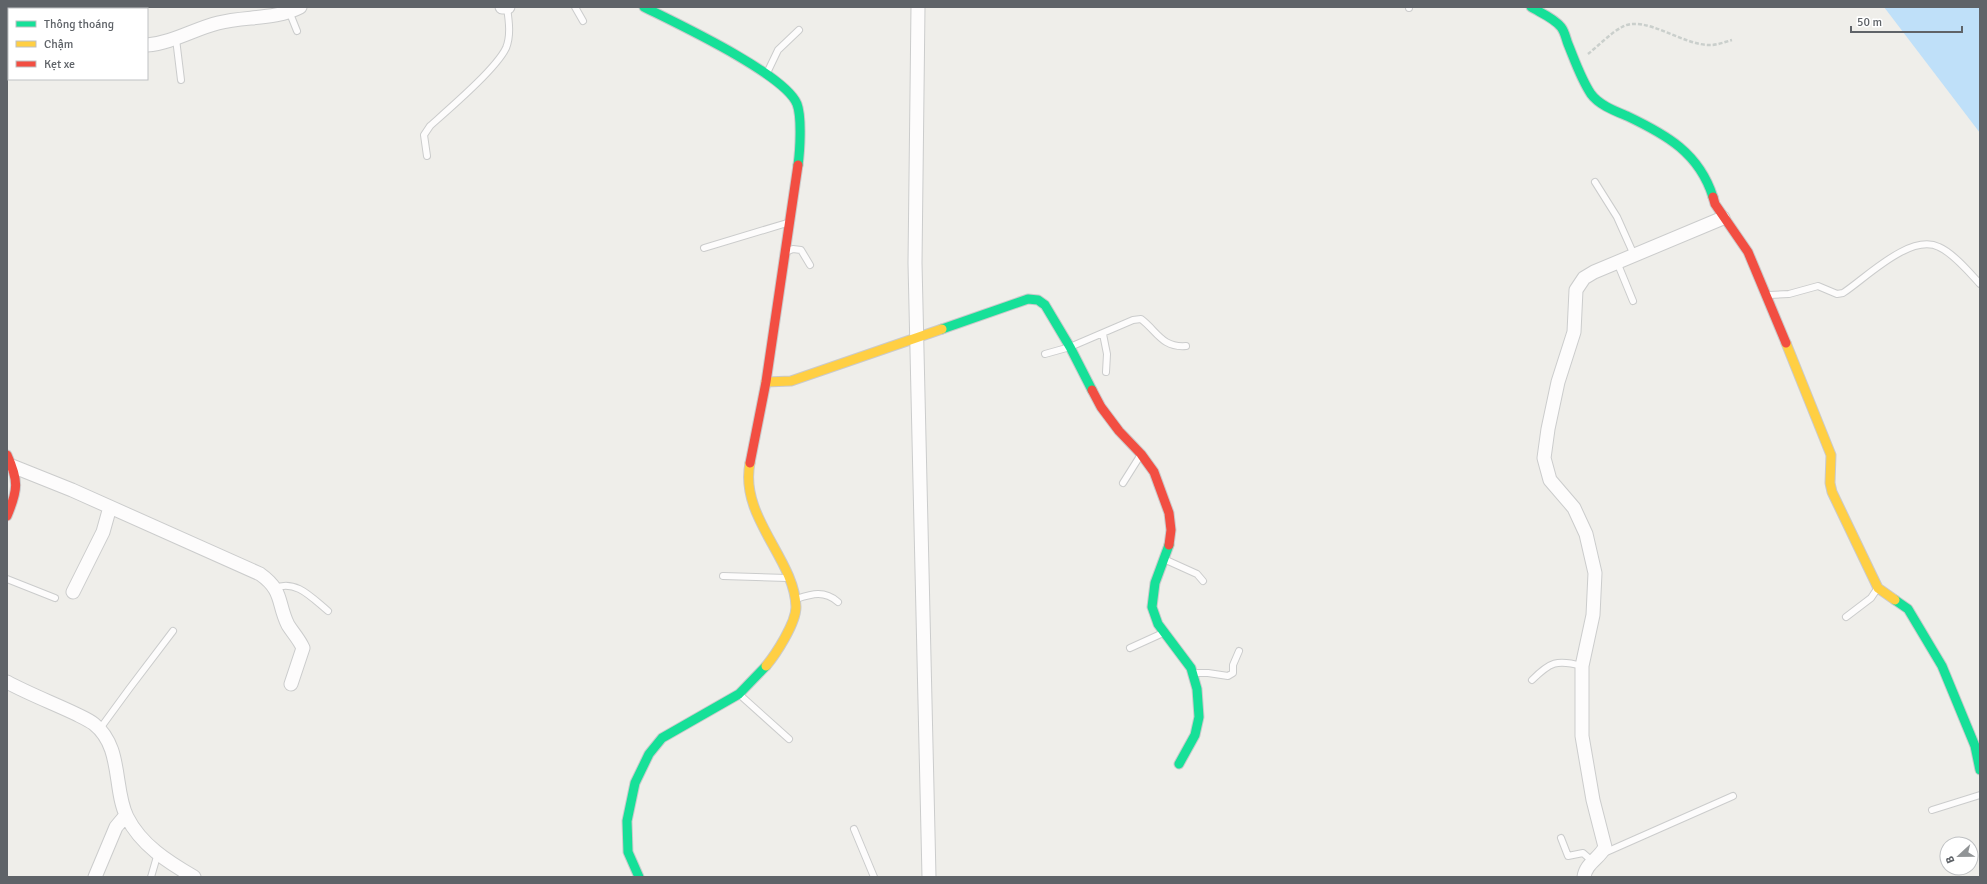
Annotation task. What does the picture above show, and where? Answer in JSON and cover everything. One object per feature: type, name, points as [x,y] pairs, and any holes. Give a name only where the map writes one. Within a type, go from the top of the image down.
[{"type":"street","points":[[639,877],[628,852],[627,821],[635,783],[649,754],[662,738],[739,694],[776,655],[796,608],[788,578],[758,517],[751,496],[749,468],[766,382],[799,161],[799,119],[797,104],[785,88],[736,54],[644,7]]},
{"type":"street","points":[[918,7],[915,263],[930,877]]},
{"type":"street","points":[[1531,7],[1555,21],[1562,28],[1581,76],[1592,95],[1609,108],[1652,128],[1672,140],[1695,162],[1708,182],[1715,204],[1723,218],[1748,252],[1768,294],[1831,455],[1830,483],[1832,492],[1878,588],[1908,609],[1942,666],[1975,746],[1980,770]]},
{"type":"street","points":[[148,45],[176,39],[217,23],[294,9]]},
{"type":"street","points":[[1584,877],[1586,869],[1605,847],[1593,800],[1582,736],[1582,666],[1593,615],[1595,573],[1586,534],[1574,508],[1550,480],[1544,458],[1548,429],[1558,382],[1574,332],[1576,290],[1584,278],[1617,262],[1723,218]]},
{"type":"street","points":[[766,382],[791,381],[917,336],[1033,299],[1038,300],[1045,305],[1070,347],[1101,407],[1119,431],[1141,454],[1154,472],[1169,513],[1171,530],[1168,548],[1155,583],[1152,607],[1158,624],[1191,668],[1197,689],[1200,717],[1195,735],[1179,764]]},
{"type":"street","points":[[10,460],[110,507],[260,574],[268,580],[275,588],[282,602],[284,614],[289,626],[298,636],[303,648],[291,684]]},
{"type":"street","points":[[7,516],[17,494],[18,482],[10,460]]},
{"type":"street","points":[[73,592],[102,532],[110,507]]},
{"type":"street","points":[[7,682],[95,724],[106,737],[116,764],[126,815],[142,838],[158,853],[194,877]]},
{"type":"street","points":[[95,877],[116,827],[126,815]]},
{"type":"lane","points":[[427,156],[424,135],[430,126],[490,68],[506,48],[509,34],[509,20],[506,7]]},
{"type":"lane","points":[[576,7],[582,21]]},
{"type":"lane","points":[[294,9],[297,31]]},
{"type":"lane","points":[[766,74],[778,50],[799,30]]},
{"type":"lane","points":[[176,39],[181,80]]},
{"type":"lane","points":[[1595,182],[1617,217],[1634,255]]},
{"type":"lane","points":[[704,248],[790,222]]},
{"type":"lane","points":[[1768,294],[1789,294],[1818,286],[1837,294],[1843,293],[1887,260],[1910,247],[1920,245],[1939,246],[1980,284]]},
{"type":"lane","points":[[786,251],[794,249],[801,250],[810,265]]},
{"type":"lane","points":[[1617,262],[1632,301]]},
{"type":"lane","points":[[1045,354],[1070,347],[1133,320],[1141,319],[1163,340],[1175,347],[1186,346]]},
{"type":"lane","points":[[1103,334],[1107,354],[1106,372]]},
{"type":"lane","points":[[1124,483],[1141,454]]},
{"type":"lane","points":[[1164,559],[1197,574],[1202,581]]},
{"type":"lane","points":[[723,576],[788,578]]},
{"type":"lane","points":[[7,579],[55,598]]},
{"type":"lane","points":[[275,588],[283,584],[296,586],[328,611]]},
{"type":"lane","points":[[1846,617],[1871,598],[1878,588]]},
{"type":"lane","points":[[794,600],[811,595],[824,594],[830,595],[838,602]]},
{"type":"lane","points":[[100,730],[128,689],[173,631]]},
{"type":"lane","points":[[1130,648],[1165,633]]},
{"type":"lane","points":[[1192,673],[1208,673],[1228,676],[1233,673],[1233,665],[1239,652]]},
{"type":"lane","points":[[1532,680],[1546,666],[1556,662],[1569,662],[1582,666]]},
{"type":"lane","points":[[739,694],[789,739]]},
{"type":"lane","points":[[1932,810],[1980,795]]},
{"type":"lane","points":[[1561,838],[1568,856],[1583,853],[1596,858],[1734,796]]},
{"type":"lane","points":[[854,829],[874,877]]},
{"type":"lane","points":[[151,877],[158,853]]},
{"type":"path","points":[[1576,62],[1622,27],[1635,23],[1645,24],[1670,35],[1710,46],[1732,40]]},
{"type":"water","points":[[1884,7],[1980,7],[1980,133]]},
{"type":"traffic: fast","points":[[644,7],[752,64],[773,78],[788,92],[797,104],[800,117],[798,165]]},
{"type":"traffic: fast","points":[[1531,7],[1551,18],[1562,29],[1581,76],[1594,98],[1608,107],[1655,130],[1680,147],[1699,168],[1713,197]]},
{"type":"traffic: fast","points":[[942,329],[1028,299],[1038,300],[1045,305],[1070,347],[1092,390]]},
{"type":"traffic: fast","points":[[1169,545],[1155,583],[1152,607],[1158,624],[1191,668],[1197,689],[1199,717],[1195,735],[1179,764]]},
{"type":"traffic: fast","points":[[1895,600],[1908,609],[1942,666],[1975,746],[1980,770]]},
{"type":"traffic: fast","points":[[639,877],[628,852],[627,821],[635,783],[649,754],[662,738],[739,694],[766,666]]},
{"type":"traffic: slow","points":[[766,382],[791,381],[942,329]]},
{"type":"traffic: slow","points":[[1786,343],[1831,455],[1830,483],[1832,492],[1878,588],[1895,600]]},
{"type":"traffic: slow","points":[[750,463],[749,483],[752,502],[759,520],[787,572],[793,589],[796,607],[793,621],[789,630],[766,666]]},
{"type":"traffic: jam","points":[[750,463],[766,382],[798,165]]},
{"type":"traffic: jam","points":[[1713,197],[1715,204],[1748,252],[1786,343]]},
{"type":"traffic: jam","points":[[1092,390],[1101,407],[1119,431],[1141,454],[1154,472],[1169,513],[1171,530],[1169,545]]},
{"type":"traffic: jam","points":[[7,455],[14,472],[16,486],[7,516]]}]
